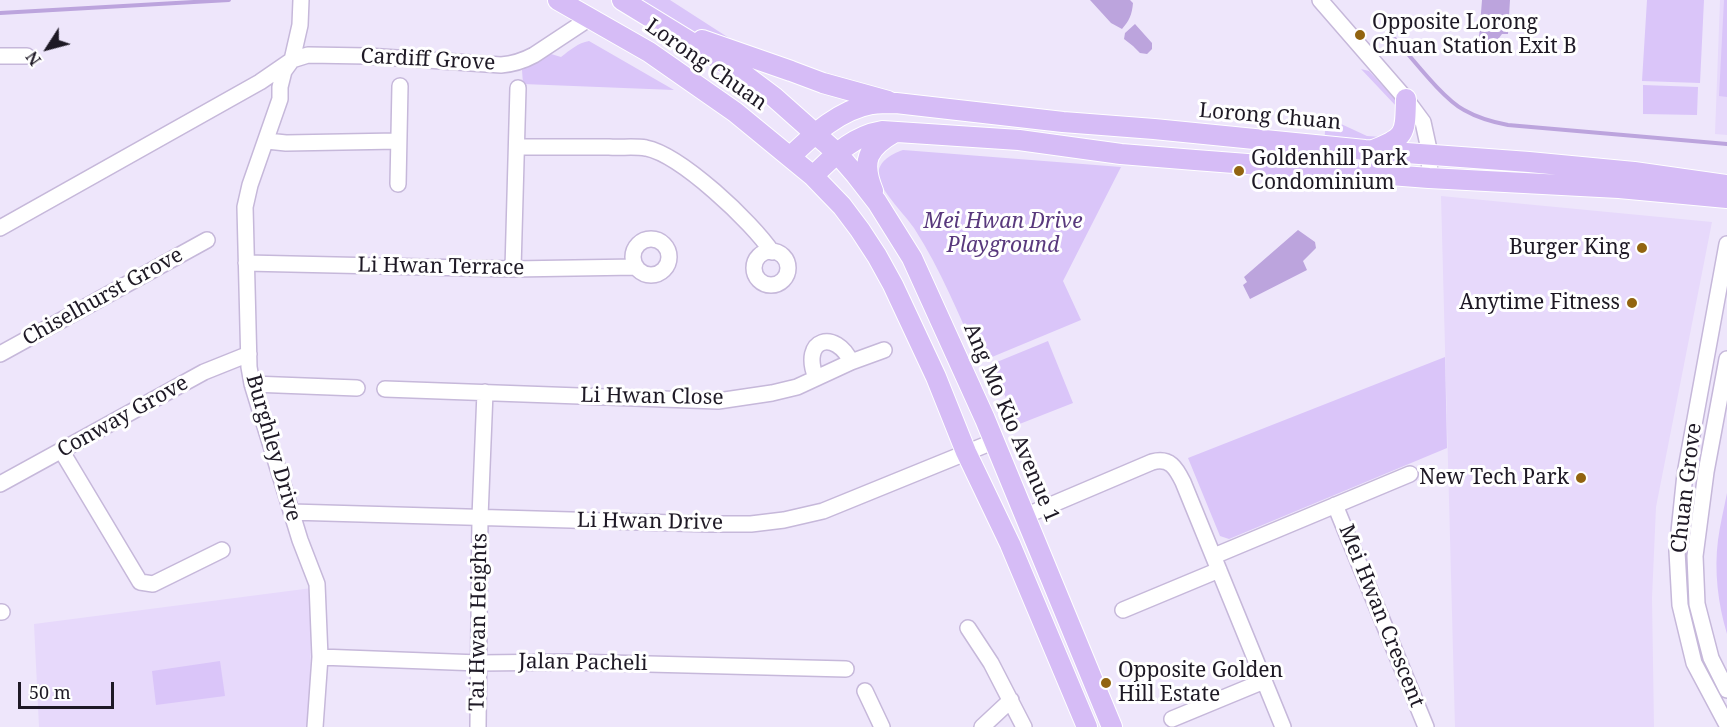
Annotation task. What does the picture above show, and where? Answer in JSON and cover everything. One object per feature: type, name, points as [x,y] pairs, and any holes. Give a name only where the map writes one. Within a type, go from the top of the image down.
[{"type":"main road","name":"Lorong Chuan","points":[[558,0],[650,52],[735,112],[813,176]]},
{"type":"main road","name":"Lorong Chuan","points":[[622,0],[746,76],[774,97],[837,153]]},
{"type":"main road","points":[[670,29],[824,83],[896,103]]},
{"type":"main road","points":[[1371,151],[1401,136],[1405,128],[1406,99]]},
{"type":"main road","name":"Lorong Chuan","points":[[791,156],[815,133],[854,110],[873,104],[896,103],[1371,151],[1634,172],[1727,185]]},
{"type":"main road","points":[[1094,124],[1089,136],[1097,152]]},
{"type":"main road","points":[[1087,727],[1010,544],[966,452],[936,377],[893,285],[860,230],[842,206],[813,176],[837,153],[855,140],[882,131],[1019,140],[1097,152],[1256,165],[1429,178],[1609,187],[1727,198]]},
{"type":"main road","points":[[877,202],[869,180],[867,158],[879,142],[895,132]]},
{"type":"main road","points":[[1256,165],[1262,152],[1258,140]]},
{"type":"main road","name":"Ang Mo Kio Avenue 1","points":[[837,153],[877,202],[916,265],[994,441],[1112,727]]},
{"type":"street","name":"Burghley Drive","points":[[301,0],[300,25],[292,60],[284,71],[280,99],[247,195],[245,215],[252,384],[291,512],[317,584],[320,657],[315,727]]},
{"type":"street","points":[[1320,0],[1406,99],[1423,122],[1430,154],[1429,178]]},
{"type":"street","name":"Cardiff Grove","points":[[0,228],[260,82],[292,60],[308,55],[501,65],[519,63],[590,18]]},
{"type":"street","points":[[0,56],[27,56]]},
{"type":"street","points":[[260,82],[270,85],[280,99]]},
{"type":"street","points":[[398,183],[400,86]]},
{"type":"street","points":[[513,269],[518,88]]},
{"type":"street","points":[[267,141],[286,143],[398,141]]},
{"type":"street","points":[[516,147],[645,148],[669,157],[729,204],[765,240],[772,252]]},
{"type":"street","name":"Chiselhurst Grove","points":[[0,354],[207,240]]},
{"type":"street","name":"Chuan Grove","points":[[1727,244],[1685,474],[1677,551],[1680,605],[1694,663],[1727,725]]},
{"type":"street","name":"Li Hwan Terrace","points":[[246,262],[513,269],[636,267]]},
{"type":"street","points":[[816,378],[811,365],[811,354],[817,345],[831,342],[840,346],[851,362]]},
{"type":"street","name":"Li Hwan Close","points":[[385,388],[718,401],[797,387],[851,362],[885,350]]},
{"type":"street","name":"Conway Grove","points":[[0,484],[204,372],[249,354]]},
{"type":"street","name":"Chuan Grove","points":[[1727,359],[1706,472],[1695,556],[1697,604],[1711,658],[1727,690]]},
{"type":"street","points":[[252,384],[357,388]]},
{"type":"street","points":[[480,517],[485,392]]},
{"type":"street","name":"Li Hwan Drive","points":[[291,512],[729,525],[784,520],[840,505],[994,441]]},
{"type":"street","points":[[61,450],[140,582],[153,584],[222,550]]},
{"type":"street","points":[[1025,516],[1152,462],[1164,460],[1173,466],[1180,477],[1283,727]]},
{"type":"street","name":"Mei Hwan Crescent","points":[[1124,610],[1335,505],[1410,474]]},
{"type":"street","name":"Mei Hwan Crescent","points":[[1335,505],[1426,727]]},
{"type":"street","name":"Tai Hwan Heights","points":[[478,727],[480,517]]},
{"type":"street","points":[[968,628],[991,663],[1024,727]]},
{"type":"street","name":"Jalan Pacheli","points":[[320,657],[479,663],[580,662],[846,669]]},
{"type":"street","points":[[1172,719],[1264,681]]},
{"type":"street","points":[[865,691],[882,727]]},
{"type":"street","points":[[982,727],[1011,700]]},
{"type":"shaded area","points":[[1090,0],[1130,0],[1133,3],[1130,18],[1122,29],[1111,23]]},
{"type":"shaded area","points":[[1482,0],[1510,0],[1508,34],[1502,34],[1491,46],[1484,44],[1479,38]]},
{"type":"shaded area","points":[[1720,0],[1727,0],[1727,135],[1715,134]]},
{"type":"shaded area","points":[[1135,24],[1152,43],[1152,49],[1147,54],[1140,53],[1124,39],[1125,33]]},
{"type":"shaded area","points":[[1441,196],[1712,222],[1656,507],[1652,598],[1654,727],[1455,727]]},
{"type":"shaded area","points":[[1298,230],[1315,242],[1316,248],[1303,261],[1307,270],[1250,299],[1243,285],[1247,282],[1244,277]]},
{"type":"shaded area","points":[[312,588],[309,727],[39,727],[34,624]]},
{"type":"green space","points":[[630,0],[670,0],[729,38],[731,56]]},
{"type":"green space","points":[[1647,0],[1704,0],[1700,83],[1642,81]]},
{"type":"green space","points":[[1724,0],[1727,0],[1727,97],[1719,96]]},
{"type":"green space","points":[[589,41],[674,90],[523,84],[522,70],[551,54],[561,57],[578,45]]},
{"type":"green space","points":[[1361,69],[1369,71],[1397,101],[1405,128],[1395,140],[1376,150],[1361,151],[1324,146],[1326,117],[1367,136],[1382,137],[1400,122],[1396,106]]},
{"type":"green space","points":[[1643,85],[1698,87],[1697,115],[1643,114]]},
{"type":"green space","name":"Mei Hwan Drive Playground","points":[[903,150],[1121,167],[1063,281],[1081,320],[980,362],[933,260],[914,228],[881,185],[879,168],[889,157]]},
{"type":"green space","points":[[1048,341],[1073,403],[1017,425],[992,364]]},
{"type":"green space","points":[[1445,357],[1447,448],[1229,539],[1220,536],[1188,458]]},
{"type":"green space","points":[[1727,493],[1727,634],[1719,599],[1716,564]]},
{"type":"green space","points":[[220,661],[225,696],[156,705],[152,671]]},
{"type":"waterway","points":[[0,13],[229,0]]},
{"type":"waterway","points":[[1395,39],[1447,97],[1464,110],[1485,119],[1508,125],[1727,144]]},
{"type":"place","name":"Opposite Lorong Chuan Station Exit B","points":[[1360,35]]},
{"type":"place","name":"Goldenhill Park Condominium","points":[[1239,171]]},
{"type":"place","name":"Burger King","points":[[1642,248]]},
{"type":"place","name":"Anytime Fitness","points":[[1632,303]]},
{"type":"place","name":"New Tech Park","points":[[1581,478]]},
{"type":"place","name":"Opposite Golden Hill Estate","points":[[1106,683]]}]
